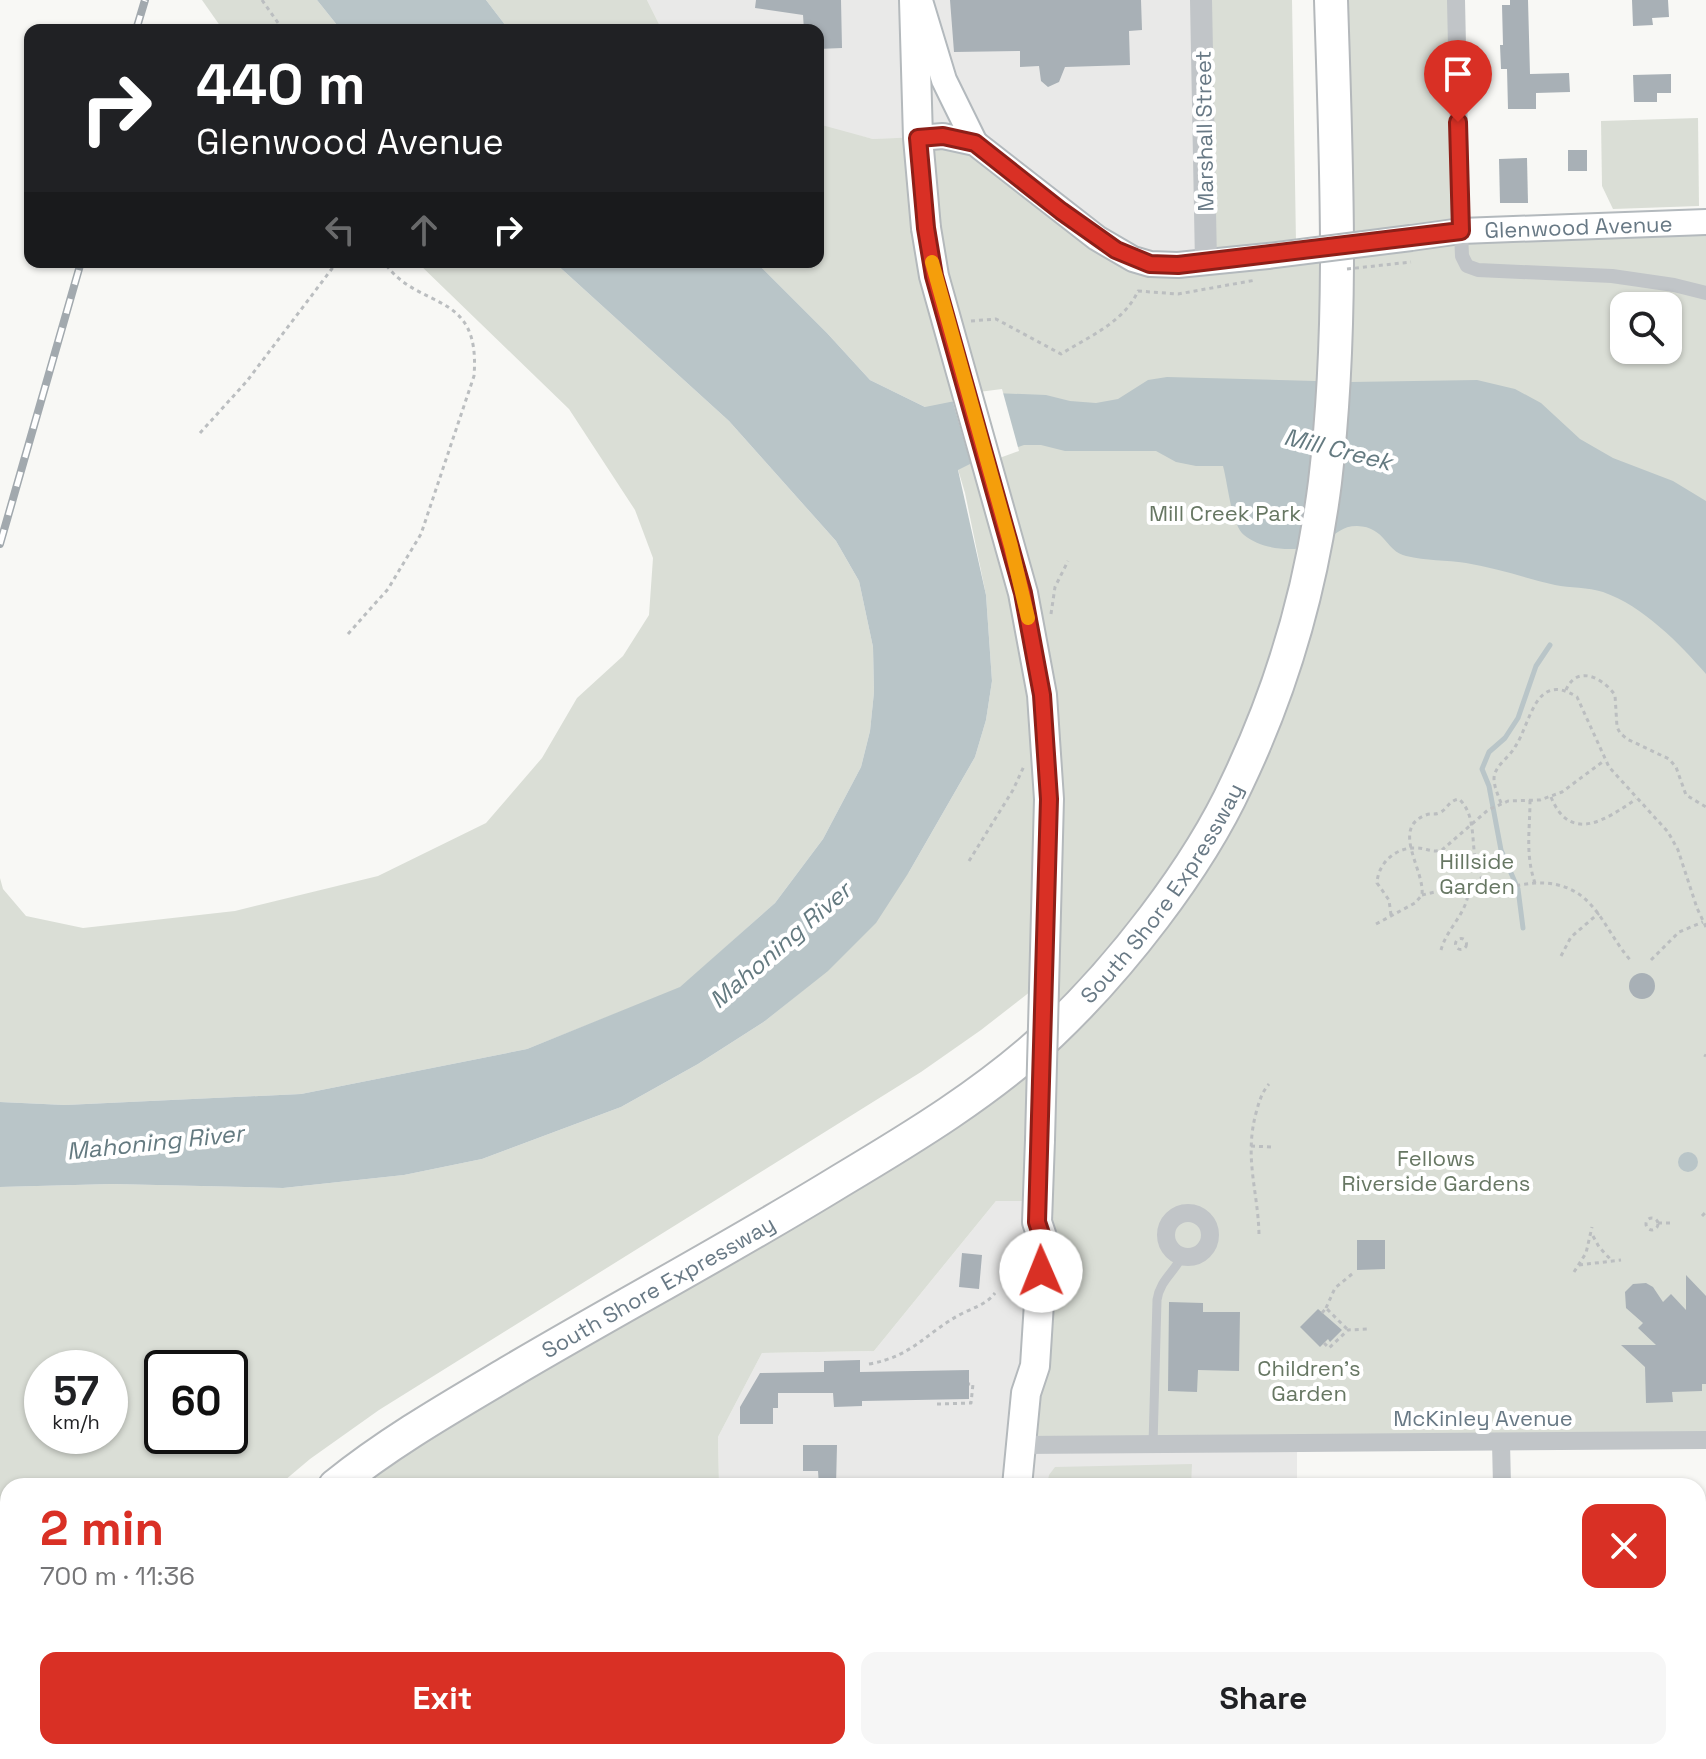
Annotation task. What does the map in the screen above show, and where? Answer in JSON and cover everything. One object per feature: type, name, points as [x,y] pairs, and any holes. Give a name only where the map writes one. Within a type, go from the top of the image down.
[{"type":"highway","name":"South Shore Expressway","points":[[346,1478],[455,1405],[843,1180],[928,1127],[1003,1073],[1047,1037],[1092,992],[1193,860],[1236,786],[1272,699],[1311,567],[1325,480],[1336,313],[1337,212],[1331,0]]},
{"type":"main road","points":[[914,0],[918,138],[926,228],[934,276],[1020,581],[1040,683],[1049,799],[1037,1222],[1043,1240],[1035,1366],[1026,1393],[1018,1478]]},
{"type":"main road","points":[[920,0],[944,80],[975,143]]},
{"type":"main road","name":"Glenwood Avenue","points":[[918,138],[943,136],[975,143],[1061,211],[1124,254],[1150,264],[1206,263],[1268,267],[1461,231],[1706,222]]},
{"type":"street","name":"Marshall Street","points":[[1201,0],[1206,263]]},
{"type":"street","points":[[1456,0],[1462,256],[1467,266],[1478,270],[1612,276],[1706,293]]},
{"type":"street","name":"McKinley Avenue","points":[[1021,1445],[1706,1440]]},
{"type":"street","points":[[1501,1442],[1502,1478]]},
{"type":"lane","points":[[1153,1444],[1157,1300],[1161,1283],[1182,1256]]},
{"type":"path","points":[[262,0],[279,24]]},
{"type":"path","points":[[967,322],[996,319],[1061,354],[1118,318],[1130,307],[1138,291],[1178,294],[1268,267]]},
{"type":"path","points":[[200,433],[247,381],[332,268]]},
{"type":"path","points":[[348,634],[388,589],[421,534],[474,376],[476,355],[471,335],[461,319],[446,304],[393,276],[388,268]]},
{"type":"path","points":[[1566,690],[1574,679],[1582,676],[1601,679],[1615,695],[1620,733],[1669,759],[1676,767],[1686,795],[1706,807]]},
{"type":"path","points":[[1501,803],[1494,783],[1497,769],[1515,748],[1537,700],[1545,692],[1566,690],[1577,697],[1605,760],[1668,832],[1678,850],[1704,924],[1679,932],[1651,960]]},
{"type":"path","points":[[1391,915],[1389,900],[1378,887],[1378,872],[1386,861],[1411,848],[1442,850],[1488,810],[1501,803],[1551,797],[1605,760]]},
{"type":"path","points":[[1551,797],[1566,820],[1586,824],[1601,821],[1636,799]]},
{"type":"path","points":[[1422,895],[1422,879],[1411,848],[1411,827],[1423,816],[1440,812],[1459,799],[1465,805],[1471,825],[1477,868],[1483,881],[1491,886],[1535,883],[1572,890],[1592,903],[1631,961]]},
{"type":"path","points":[[1530,800],[1528,848],[1535,883]]},
{"type":"path","points":[[1376,924],[1415,903],[1422,895],[1483,881]]},
{"type":"path","points":[[1441,950],[1445,937],[1467,902],[1468,886]]},
{"type":"path","points":[[1561,956],[1571,937],[1599,913]]},
{"type":"path","points":[[1445,937],[1456,941]]},
{"type":"path","points":[[1259,1234],[1250,1146],[1258,1106],[1269,1084]]},
{"type":"path","points":[[1250,1146],[1271,1147]]},
{"type":"path","points":[[1658,1223],[1670,1223]]},
{"type":"path","points":[[1574,1272],[1586,1253],[1592,1230],[1599,1247],[1612,1261]]},
{"type":"path","points":[[1579,1265],[1621,1260]]},
{"type":"path","points":[[1322,1313],[1335,1288],[1352,1274]]},
{"type":"path","points":[[869,1364],[897,1358],[961,1313],[983,1304],[995,1293]]},
{"type":"path","points":[[1326,1308],[1348,1330]]},
{"type":"path","points":[[1324,1343],[1329,1348],[1348,1330],[1369,1329]]},
{"type":"path","points":[[937,1404],[971,1403],[973,1384],[969,1384]]},
{"type":"shaded area","points":[[647,0],[1201,0],[1206,263],[1150,264],[918,138],[873,139],[824,127],[824,24],[659,24]]},
{"type":"shaded area","points":[[996,1201],[1038,1201],[1297,1443],[1297,1478],[719,1478],[718,1437],[762,1353],[874,1351]]},
{"type":"green space","points":[[202,0],[317,0],[336,24],[219,24]]},
{"type":"green space","points":[[486,0],[647,0],[659,24],[504,24]]},
{"type":"green space","points":[[1201,0],[1292,0],[1296,243],[1337,248],[1331,0],[1456,0],[1461,231],[1706,222],[1706,1440],[1021,1445],[1038,1201],[996,1201],[874,1351],[762,1353],[718,1437],[719,1478],[348,1478],[1043,1041],[1044,981],[921,1072],[379,1410],[287,1478],[0,1478],[0,1187],[112,1184],[283,1188],[404,1175],[482,1159],[621,1107],[698,1064],[765,1021],[807,987],[909,872],[975,757],[986,720],[992,681],[986,595],[965,493],[949,439],[925,407],[870,380],[762,268],[824,268],[824,126],[873,139],[943,136],[1116,250],[1206,263]]},
{"type":"green space","points":[[1698,118],[1699,206],[1613,209],[1602,186],[1601,121]]},
{"type":"green space","points":[[423,268],[561,268],[729,421],[836,541],[859,581],[873,647],[874,692],[870,731],[861,767],[823,839],[775,903],[680,988],[527,1049],[301,1094],[65,1105],[0,1102],[0,878],[3,889],[26,916],[83,928],[235,911],[378,876],[486,823],[542,758],[577,698],[623,656],[649,615],[653,558],[635,510],[569,409]]},
{"type":"green space","points":[[1192,1464],[1191,1478],[1048,1478],[1055,1467]]},
{"type":"water","points":[[317,0],[486,0],[504,24],[336,24]]},
{"type":"water","points":[[561,268],[762,268],[870,380],[925,407],[995,393],[1046,395],[1096,403],[1118,399],[1148,380],[1167,377],[1351,382],[1477,380],[1515,389],[1541,403],[1580,439],[1613,458],[1673,481],[1706,501],[1706,674],[1646,616],[1603,592],[1555,585],[1477,565],[1406,556],[1367,527],[1343,529],[1325,541],[1306,548],[1273,548],[1253,541],[1240,530],[1233,513],[1223,466],[1176,462],[1156,451],[1065,451],[1041,445],[1024,445],[958,470],[986,595],[992,681],[986,720],[975,757],[876,923],[828,971],[765,1021],[698,1064],[621,1107],[482,1159],[404,1175],[283,1188],[112,1184],[0,1187],[0,1102],[65,1105],[301,1094],[527,1049],[680,987],[775,903],[823,839],[861,767],[870,731],[874,692],[873,647],[859,581],[836,541],[729,421]]},
{"type":"water","points":[[1688,1152],[1695,1155],[1698,1162],[1695,1169],[1688,1172],[1681,1169],[1678,1162],[1681,1155]]},
{"type":"pier","points":[[1002,389],[1019,451],[972,468],[952,399]]},
{"type":"building","points":[[756,0],[841,0],[842,48],[824,49],[824,24],[804,24],[803,15],[755,8]]},
{"type":"building","points":[[950,0],[1141,0],[1142,30],[1129,31],[1130,65],[1065,67],[1059,82],[1048,87],[1041,81],[1039,66],[1020,67],[1020,51],[954,52]]},
{"type":"building","points":[[1510,0],[1528,0],[1530,74],[1569,73],[1570,92],[1536,93],[1536,109],[1508,109],[1507,69],[1501,69],[1500,45],[1503,45],[1502,5],[1510,5]]},
{"type":"building","points":[[1632,0],[1668,0],[1669,17],[1652,18],[1653,25],[1633,26]]},
{"type":"building","points":[[1671,74],[1671,93],[1657,93],[1657,102],[1634,102],[1633,75]]},
{"type":"building","points":[[1568,150],[1587,150],[1587,171],[1568,171]]},
{"type":"building","points":[[1527,158],[1528,203],[1500,203],[1499,159]]},
{"type":"building","points":[[1642,973],[1651,977],[1655,986],[1651,995],[1642,999],[1633,995],[1629,986],[1633,977]]},
{"type":"building","points":[[1357,1240],[1385,1240],[1385,1269],[1357,1270]]},
{"type":"building","points":[[962,1253],[982,1255],[979,1289],[959,1287]]},
{"type":"building","points":[[1686,1275],[1706,1296],[1706,1384],[1702,1384],[1702,1391],[1672,1392],[1673,1402],[1646,1403],[1645,1367],[1621,1345],[1656,1345],[1638,1328],[1643,1323],[1626,1308],[1625,1292],[1633,1284],[1646,1283],[1653,1287],[1663,1302],[1671,1294],[1686,1310]]},
{"type":"building","points":[[1169,1302],[1203,1303],[1203,1312],[1240,1312],[1239,1371],[1198,1370],[1197,1392],[1168,1391]]},
{"type":"building","points":[[1318,1309],[1342,1330],[1320,1347],[1300,1327]]},
{"type":"building","points":[[860,1360],[860,1372],[969,1370],[969,1399],[862,1401],[862,1406],[834,1407],[833,1393],[778,1393],[778,1408],[773,1408],[773,1424],[740,1424],[740,1407],[760,1373],[824,1372],[824,1361]]},
{"type":"building","points":[[803,1445],[837,1445],[836,1478],[818,1478],[818,1471],[803,1471]]},
{"type":"waterway","points":[[1523,928],[1518,889],[1501,850],[1489,786],[1482,769],[1489,752],[1505,738],[1518,718],[1536,666],[1550,645]]},
{"type":"railway","points":[[138,24],[145,0]]},
{"type":"railway","points":[[0,544],[79,268]]},
{"type":"slow traffic","points":[[932,262],[1028,618]]},
{"type":"route","points":[[1041,1271],[1043,1240],[1037,1222],[1049,799],[1042,695],[1011,546],[934,276],[926,228],[918,138],[943,136],[975,143],[1116,250],[1150,264],[1178,265],[1461,231],[1458,122]]},
{"type":"water label","name":"Mill Creek","points":[[1338,449]]},
{"type":"water label","name":"Mahoning River","points":[[780,945]]},
{"type":"water label","name":"Mahoning River","points":[[155,1142]]},
{"type":"park label","name":"Mill Creek Park","points":[[1225,513]]},
{"type":"park label","name":"Hillside Garden","points":[[1477,874]]},
{"type":"park label","name":"Fellows Riverside Gardens","points":[[1436,1170]]},
{"type":"park label","name":"Children's Garden","points":[[1309,1380]]}]
